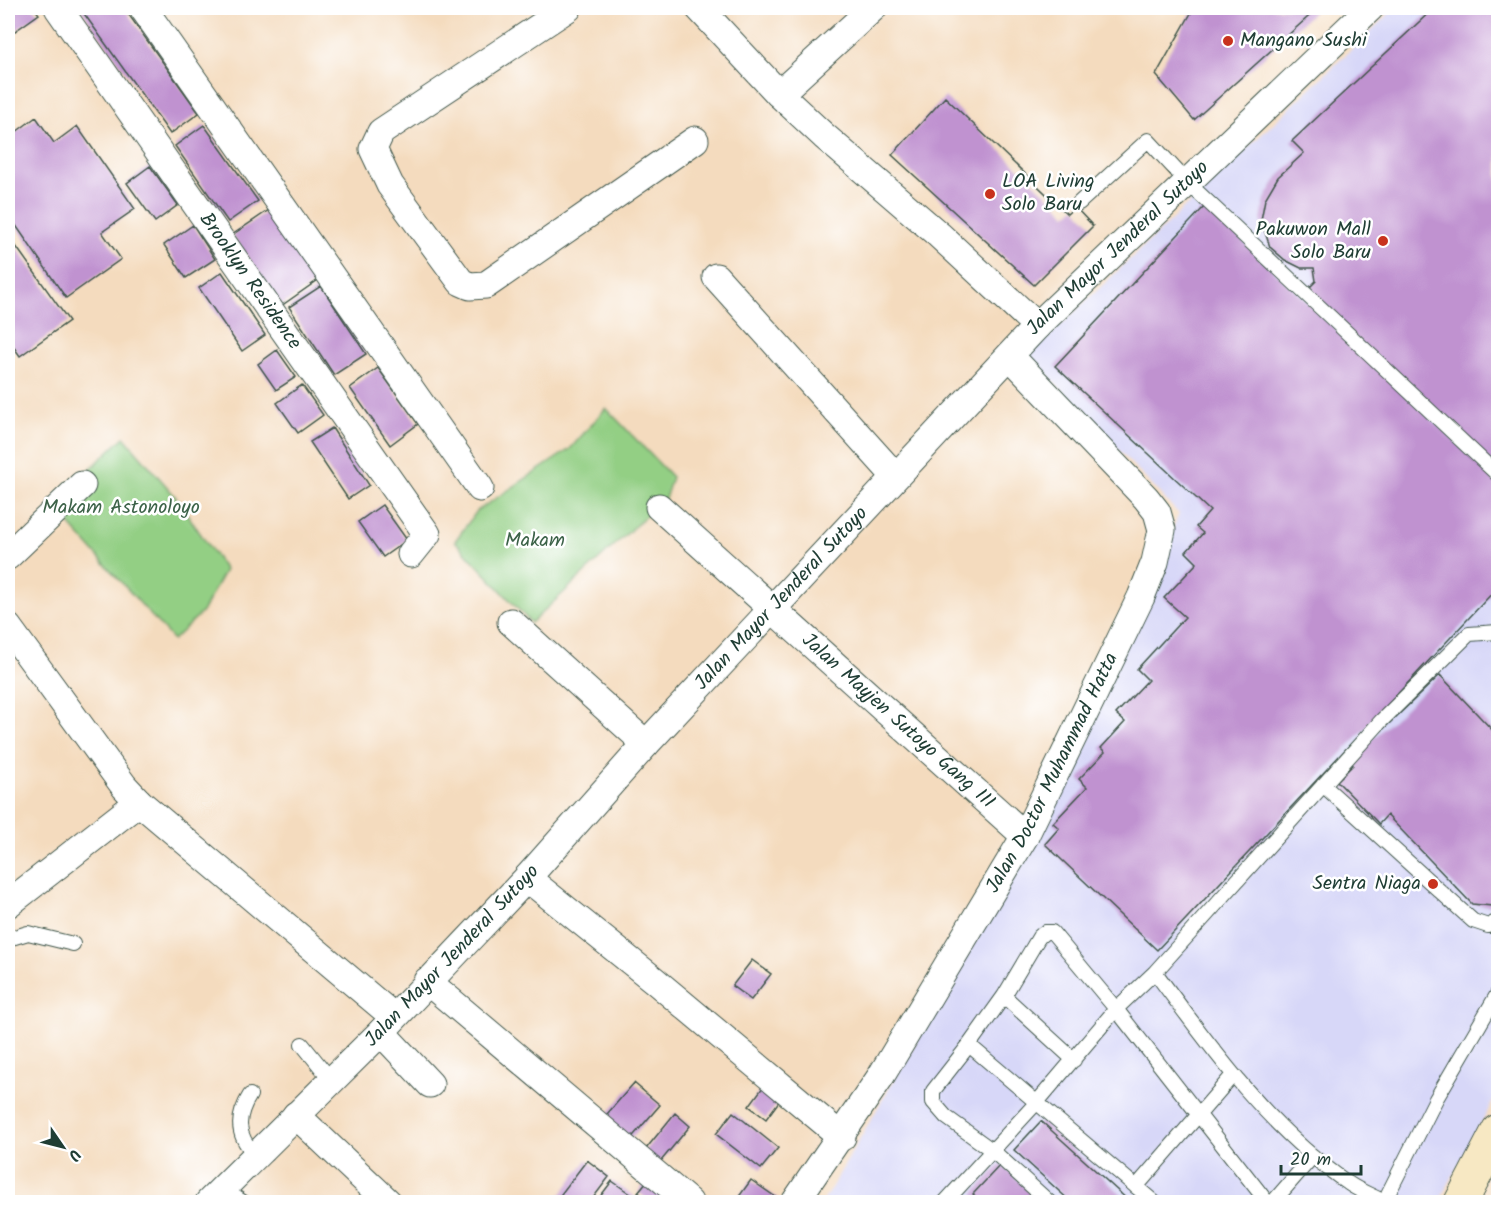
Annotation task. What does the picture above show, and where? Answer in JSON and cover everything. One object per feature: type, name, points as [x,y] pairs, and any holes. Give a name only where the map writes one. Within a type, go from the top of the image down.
[{"type":"street","name":"Brooklyn Residence","points":[[58,8],[427,534],[411,554]]},
{"type":"street","points":[[143,8],[480,488]]},
{"type":"street","points":[[568,8],[381,132],[373,149],[390,185],[461,282],[470,286],[486,285],[695,140]]},
{"type":"street","points":[[699,8],[779,94],[1037,326]]},
{"type":"street","points":[[779,94],[873,8]]},
{"type":"street","name":"Jalan Mayor Jenderal Sutoyo","points":[[225,1198],[255,1155],[332,1081],[527,878],[646,744],[1037,326],[1370,8]]},
{"type":"street","points":[[716,277],[894,477]]},
{"type":"street","name":"Jalan Doctor Muhammad Hatta","points":[[795,1203],[842,1137],[1025,836],[1141,597],[1155,562],[1162,530],[1157,512],[1010,356]]},
{"type":"street","points":[[8,556],[82,485]]},
{"type":"street","name":"Jalan Mayjen Sutoyo Gang III","points":[[659,507],[1025,836]]},
{"type":"street","points":[[511,622],[646,744]]},
{"type":"street","points":[[8,627],[124,786],[387,1024],[430,1084]]},
{"type":"street","points":[[8,904],[139,802]]},
{"type":"street","points":[[527,878],[654,980],[842,1137]]},
{"type":"street","points":[[427,981],[689,1203]]},
{"type":"street","points":[[296,1115],[388,1203]]},
{"type":"street","points":[[1467,1200],[1498,1131]]},
{"type":"lane","points":[[1079,203],[1148,140],[1187,182],[1498,475]]},
{"type":"lane","points":[[953,1200],[1116,1009],[1155,972],[1381,721],[1469,634],[1484,631],[1498,632]]},
{"type":"lane","points":[[1323,785],[1473,921],[1488,926],[1498,921]]},
{"type":"lane","points":[[1049,1203],[993,1151],[946,1117],[933,1102],[933,1091],[1004,996],[1039,937],[1045,932],[1052,932],[1116,1009],[1268,1203]]},
{"type":"lane","points":[[8,939],[28,933],[73,944]]},
{"type":"lane","points":[[1155,972],[1233,1075],[1313,1156],[1350,1184],[1384,1202],[1436,1099],[1498,993]]},
{"type":"lane","points":[[1004,996],[1074,1060]]},
{"type":"lane","points":[[302,1044],[332,1081]]},
{"type":"lane","points":[[969,1045],[1038,1101],[1154,1203]]},
{"type":"lane","points":[[1136,1187],[1233,1075]]},
{"type":"lane","points":[[250,1095],[240,1112],[245,1144],[255,1155]]},
{"type":"lane","points":[[1273,1203],[1313,1156]]},
{"type":"shaded area","points":[[1395,8],[1498,8],[1498,1092],[1439,1202],[823,1202],[1033,841],[1086,731],[1179,514],[1029,355]]},
{"type":"green space","name":"Makam","points":[[606,408],[672,477],[664,502],[649,513],[531,623],[455,541],[477,511],[570,449]]},
{"type":"green space","name":"Makam Astonoloyo","points":[[124,437],[175,496],[225,570],[202,612],[173,640],[52,505]]},
{"type":"building","points":[[8,8],[34,8],[39,14],[11,34],[8,29]]},
{"type":"building","points":[[80,8],[124,8],[199,113],[170,134]]},
{"type":"building","name":"Mangano Sushi","points":[[1194,8],[1318,8],[1194,120],[1156,75]]},
{"type":"building","name":"Pakuwon Mall Solo Baru","points":[[1434,8],[1498,8],[1498,470],[1305,292],[1316,281],[1314,268],[1301,268],[1285,260],[1270,247],[1261,220],[1265,199],[1278,177],[1304,153],[1292,141]]},
{"type":"building","name":"LOA Living Solo Baru","points":[[945,97],[1067,214],[1075,207],[1093,226],[1034,285],[892,155]]},
{"type":"building","points":[[36,117],[54,143],[77,126],[135,209],[102,232],[121,259],[66,298],[8,214],[8,138]]},
{"type":"building","points":[[204,125],[258,201],[228,222],[175,146]]},
{"type":"building","points":[[150,166],[178,205],[155,222],[127,183]]},
{"type":"building","points":[[1205,206],[1498,482],[1498,587],[1157,950],[1045,844],[1059,828],[1053,823],[1087,787],[1079,779],[1105,752],[1101,748],[1125,722],[1116,714],[1148,680],[1137,669],[1185,617],[1164,598],[1197,563],[1186,552],[1203,533],[1196,527],[1210,511],[1055,366]]},
{"type":"building","points":[[269,210],[318,280],[281,306],[232,235]]},
{"type":"building","points":[[193,225],[215,259],[186,278],[164,245]]},
{"type":"building","points":[[8,235],[69,321],[20,356],[8,339]]},
{"type":"building","points":[[222,272],[265,335],[242,351],[199,288]]},
{"type":"building","points":[[321,286],[366,354],[334,375],[289,307]]},
{"type":"building","points":[[277,350],[296,377],[276,390],[258,364]]},
{"type":"building","points":[[378,368],[418,424],[390,445],[350,388]]},
{"type":"building","points":[[302,385],[323,415],[298,433],[277,403]]},
{"type":"building","points":[[332,428],[369,485],[348,499],[310,442]]},
{"type":"building","points":[[382,505],[407,540],[383,557],[358,522]]},
{"type":"building","points":[[1440,675],[1498,736],[1498,900],[1492,906],[1472,904],[1387,815],[1379,824],[1337,781],[1353,765],[1350,761]]},
{"type":"building","points":[[752,960],[771,974],[751,1000],[732,986]]},
{"type":"building","points":[[634,1083],[660,1105],[627,1143],[601,1121]]},
{"type":"building","points":[[766,1083],[783,1096],[766,1119],[749,1106]]},
{"type":"building","points":[[733,1112],[778,1148],[761,1169],[716,1134]]},
{"type":"building","points":[[675,1113],[690,1126],[656,1167],[641,1155]]},
{"type":"building","points":[[1041,1121],[1130,1202],[1071,1202],[1014,1150]]},
{"type":"building","points":[[587,1160],[609,1177],[590,1202],[555,1202]]},
{"type":"building","points":[[1001,1164],[1041,1202],[981,1202],[973,1194]]},
{"type":"building","points":[[652,1175],[686,1202],[651,1202],[638,1192]]},
{"type":"building","points":[[751,1180],[780,1200],[778,1202],[735,1202]]},
{"type":"building","points":[[612,1181],[642,1202],[596,1202]]},
{"type":"place","name":"Mangano Sushi","points":[[1228,41]]},
{"type":"place","name":"LOA Living Solo Baru","points":[[990,194]]},
{"type":"place","name":"Pakuwon Mall Solo Baru","points":[[1383,241]]},
{"type":"place","name":"Sentra Niaga","points":[[1433,884]]}]
